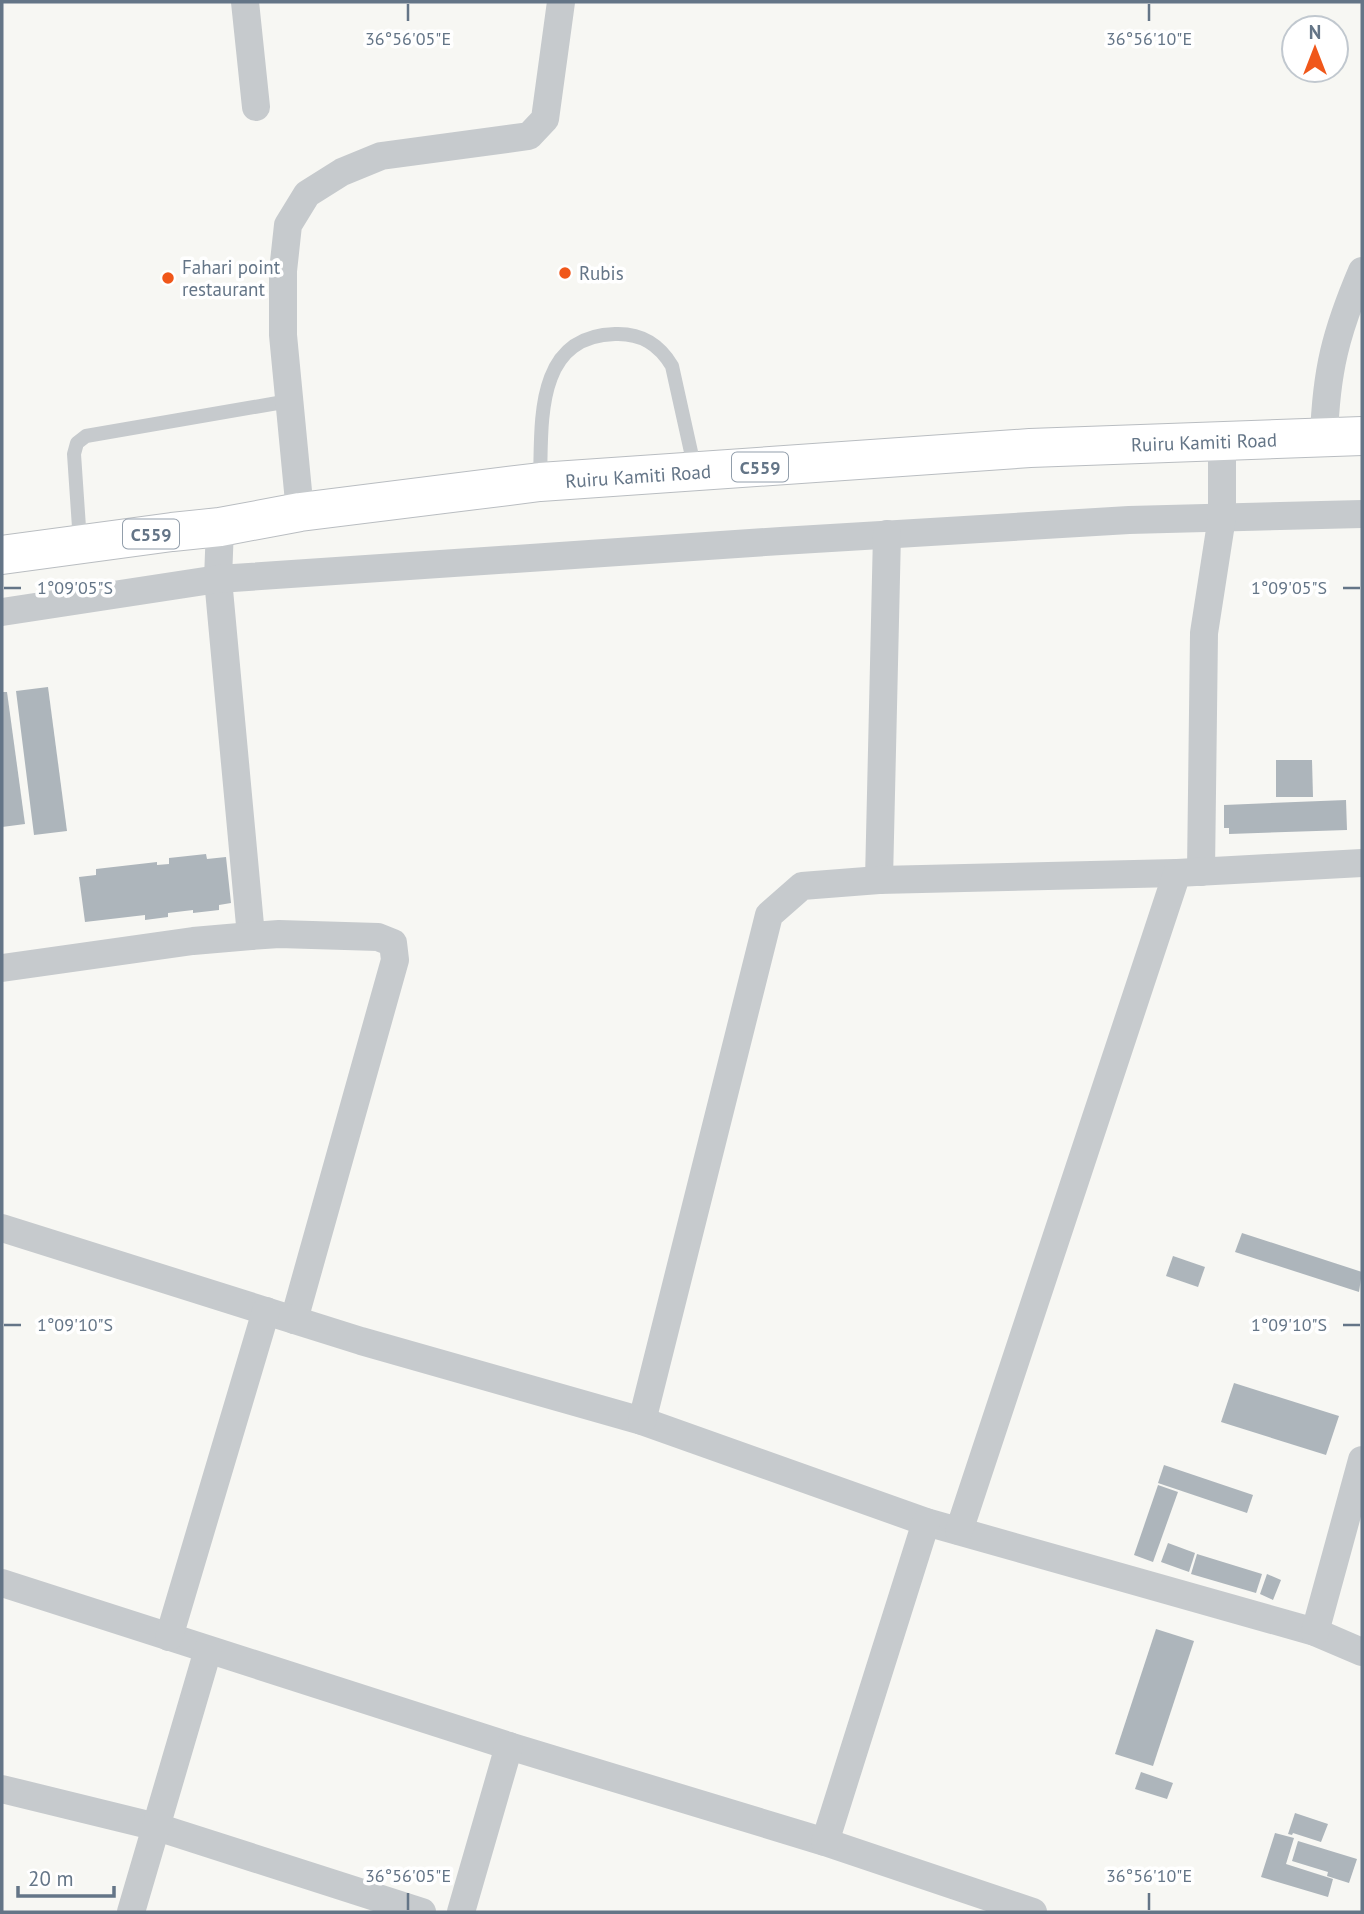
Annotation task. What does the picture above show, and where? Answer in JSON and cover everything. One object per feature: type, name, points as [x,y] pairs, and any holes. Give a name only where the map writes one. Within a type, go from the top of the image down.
[{"type":"main road","name":"Ruiru Kamiti Road","points":[[2,555],[220,527],[300,512],[540,482],[1030,448],[1362,436]]},
{"type":"street","points":[[245,2],[256,107]]},
{"type":"street","points":[[300,512],[283,335],[283,271],[288,225],[307,194],[342,172],[381,156],[529,136],[545,119],[561,2]]},
{"type":"street","points":[[1324,438],[1325,393],[1333,348],[1362,271]]},
{"type":"street","points":[[959,1531],[1189,872],[1204,633],[1222,517],[1222,440]]},
{"type":"street","points":[[2,612],[218,579],[887,534],[1222,517],[1362,514]]},
{"type":"street","points":[[220,527],[218,579],[251,936]]},
{"type":"street","points":[[879,880],[887,534]]},
{"type":"street","points":[[642,1420],[769,915],[802,886],[879,880],[1189,872],[1362,863]]},
{"type":"street","points":[[2,968],[193,940],[279,934],[378,937],[393,943],[395,960],[294,1320]]},
{"type":"street","points":[[2,1228],[294,1320],[642,1420],[926,1522],[1314,1632],[1362,1651]]},
{"type":"street","points":[[169,1637],[266,1311]]},
{"type":"street","points":[[1314,1632],[1362,1460]]},
{"type":"street","points":[[825,1842],[926,1522]]},
{"type":"street","points":[[2,1583],[509,1746],[825,1842],[1033,1912]]},
{"type":"street","points":[[131,1912],[208,1650]]},
{"type":"street","points":[[461,1912],[509,1746]]},
{"type":"street","points":[[2,1789],[157,1827],[422,1912]]},
{"type":"lane","points":[[540,482],[543,402],[557,362],[582,341],[608,334],[630,333],[639,336],[664,353],[672,366],[695,472]]},
{"type":"lane","points":[[80,544],[74,454],[77,443],[86,436],[289,401]]},
{"type":"building","points":[[48,687],[67,831],[34,835],[16,691]]},
{"type":"building","points":[[2,692],[7,692],[25,824],[2,827]]},
{"type":"building","points":[[1276,760],[1312,760],[1313,797],[1276,797]]},
{"type":"building","points":[[1346,800],[1347,830],[1229,834],[1229,828],[1224,828],[1224,805]]},
{"type":"building","points":[[206,854],[207,859],[226,857],[231,903],[219,905],[219,910],[168,913],[168,917],[145,920],[145,915],[85,922],[79,877],[96,875],[96,869],[157,862],[157,865],[169,864],[169,858]]},
{"type":"building","points":[[1242,1233],[1362,1272],[1359,1292],[1235,1252]]},
{"type":"building","points":[[1173,1256],[1205,1267],[1198,1287],[1166,1276]]},
{"type":"building","points":[[1234,1383],[1339,1416],[1326,1455],[1221,1422]]},
{"type":"building","points":[[1164,1465],[1253,1495],[1247,1513],[1158,1483]]},
{"type":"building","points":[[1158,1485],[1178,1492],[1153,1562],[1134,1555]]},
{"type":"building","points":[[1168,1543],[1195,1553],[1189,1572],[1161,1562]]},
{"type":"building","points":[[1197,1554],[1262,1574],[1256,1593],[1191,1574]]},
{"type":"building","points":[[1267,1574],[1281,1580],[1273,1600],[1260,1594]]},
{"type":"building","points":[[1156,1629],[1194,1641],[1153,1766],[1115,1754]]},
{"type":"building","points":[[1141,1772],[1173,1783],[1167,1799],[1135,1789]]},
{"type":"building","points":[[1295,1813],[1328,1824],[1321,1842],[1293,1833],[1288,1834]]},
{"type":"building","points":[[1275,1833],[1294,1838],[1286,1864],[1333,1879],[1328,1897],[1261,1877]]},
{"type":"building","points":[[1298,1841],[1357,1859],[1349,1883],[1327,1876],[1328,1872],[1292,1861]]},
{"type":"place","name":"Rubis","points":[[565,273]]},
{"type":"place","name":"Fahari point restaurant","points":[[168,278]]}]
